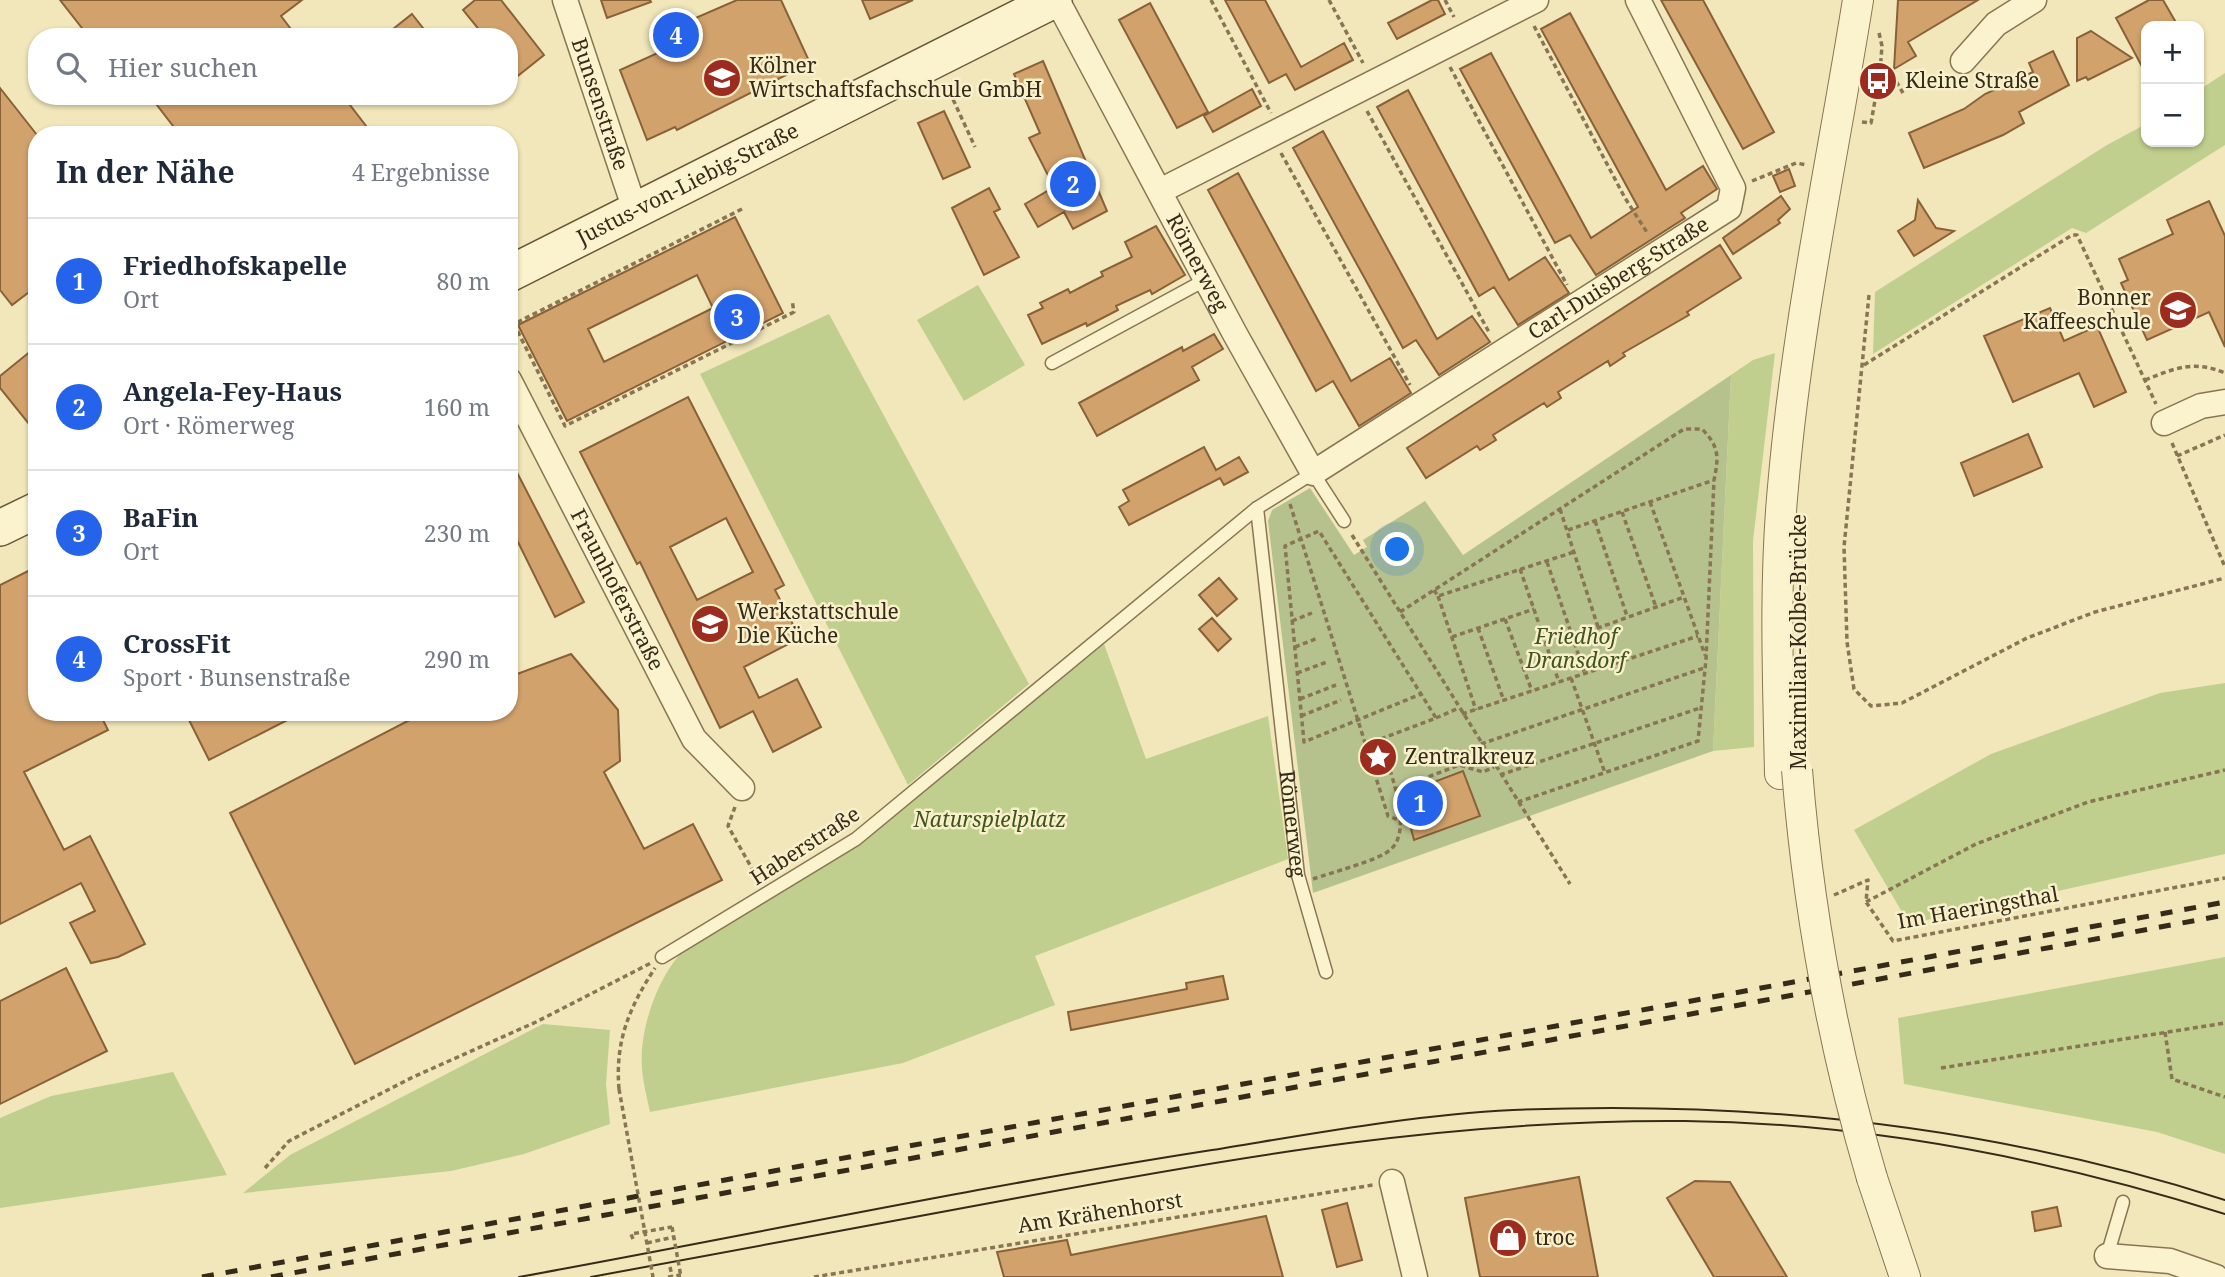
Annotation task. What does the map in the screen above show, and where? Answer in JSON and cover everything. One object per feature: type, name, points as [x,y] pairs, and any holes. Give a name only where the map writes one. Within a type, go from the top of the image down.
[{"type":"main road","name":"Justus-von-Liebig-Straße","points":[[518,269],[1055,0]]},
{"type":"main road","points":[[1,527],[28,514]]},
{"type":"street","name":"Bunsenstraße","points":[[565,0],[635,210]]},
{"type":"street","name":"Römerweg","points":[[1055,0],[1314,472]]},
{"type":"street","points":[[1638,0],[1734,188]]},
{"type":"street","points":[[1963,61],[1996,24],[2034,0]]},
{"type":"street","points":[[1160,191],[1529,3]]},
{"type":"street","name":"Maximilian-Kolbe-Brücke","points":[[1870,6],[1809,284],[1784,477],[1777,619],[1788,772],[1785,851],[1805,972],[1863,1180],[1884,1277]]},
{"type":"street","name":"Carl-Duisberg-Straße","points":[[1314,472],[1422,406],[1729,208],[1734,188]]},
{"type":"street","name":"Fraunhoferstraße","points":[[518,398],[694,740],[742,788]]},
{"type":"street","points":[[2164,423],[2201,406],[2225,402]]},
{"type":"street","name":"Maximilian-Kolbe-Brücke","points":[[1863,1180],[1905,1277]]},
{"type":"street","points":[[1392,1182],[1415,1277]]},
{"type":"street","points":[[2107,1256],[2170,1261],[2217,1277]]},
{"type":"lane","points":[[1052,362],[1207,279]]},
{"type":"lane","name":"Haberstraße","points":[[662,957],[856,839],[1257,508],[1314,472]]},
{"type":"lane","name":"Römerweg","points":[[1314,472],[1343,521]]},
{"type":"lane","name":"Römerweg","points":[[1257,508],[1301,883],[1326,972]]},
{"type":"lane","points":[[2107,1256],[2123,1202]]},
{"type":"path","points":[[1211,0],[1274,131],[1422,406]]},
{"type":"path","points":[[1329,0],[1364,86],[1501,355]]},
{"type":"path","points":[[1529,3],[1625,198],[1660,253]]},
{"type":"path","points":[[1870,6],[1882,46],[1880,72],[1893,76],[1903,93]]},
{"type":"path","points":[[1439,47],[1579,305]]},
{"type":"path","points":[[935,60],[975,148]]},
{"type":"path","points":[[1734,188],[1796,163]]},
{"type":"path","points":[[518,322],[742,209]]},
{"type":"path","points":[[1863,366],[2077,235],[2145,380],[2225,567]]},
{"type":"path","points":[[1869,295],[1844,548],[1847,642],[1854,689],[1871,706],[1902,703],[2026,638],[2095,612],[2225,578]]},
{"type":"path","points":[[518,332],[565,426],[794,312],[792,300]]},
{"type":"path","points":[[2145,380],[2184,364],[2206,365],[2225,373]]},
{"type":"path","points":[[1400,612],[1684,429],[1702,429],[1715,442],[1719,459],[1714,480],[1706,659],[1699,741],[1518,802]]},
{"type":"path","points":[[2177,456],[2225,435]]},
{"type":"path","points":[[1568,530],[1714,480]]},
{"type":"path","points":[[1284,489],[1388,816],[1399,820]]},
{"type":"path","points":[[1650,502],[1706,659]]},
{"type":"path","points":[[1560,509],[1598,627]]},
{"type":"path","points":[[1622,512],[1656,607]]},
{"type":"path","points":[[1343,521],[1494,767],[1570,884]]},
{"type":"path","points":[[1595,521],[1627,617]]},
{"type":"path","points":[[1421,694],[1304,742],[1285,546],[1319,531],[1421,694],[1436,718]]},
{"type":"path","points":[[1438,596],[1574,552]]},
{"type":"path","points":[[1547,562],[1585,674]]},
{"type":"path","points":[[1520,569],[1559,682]]},
{"type":"path","points":[[1434,590],[1476,710]]},
{"type":"path","points":[[1573,637],[1684,597]]},
{"type":"path","points":[[1452,637],[1534,609]]},
{"type":"path","points":[[1293,621],[1311,613]]},
{"type":"path","points":[[1505,619],[1532,691]]},
{"type":"path","points":[[1478,628],[1504,701]]},
{"type":"path","points":[[1462,714],[1698,636]]},
{"type":"path","points":[[1295,647],[1318,638]]},
{"type":"path","points":[[1297,673],[1327,662]]},
{"type":"path","points":[[1481,744],[1705,667]]},
{"type":"path","points":[[1571,678],[1605,773]]},
{"type":"path","points":[[1300,699],[1336,685]]},
{"type":"path","points":[[1301,716],[1341,700]]},
{"type":"path","points":[[1366,745],[1459,708]]},
{"type":"path","points":[[1500,775],[1702,708]]},
{"type":"path","points":[[1301,883],[1390,851],[1398,840],[1398,789],[1380,741]]},
{"type":"path","points":[[1398,789],[1459,765],[1483,772],[1494,767]]},
{"type":"path","points":[[1866,902],[1976,844],[2088,802],[2225,770]]},
{"type":"path","points":[[742,788],[728,826],[768,894]]},
{"type":"path","name":"Im Haeringsthal","points":[[1822,901],[1868,880],[1866,902],[1893,941],[2225,878]]},
{"type":"path","points":[[653,1277],[619,1089],[617,1062],[628,1014],[662,957]]},
{"type":"path","points":[[265,1168],[289,1141],[411,1078],[536,1022],[662,957]]},
{"type":"path","points":[[1941,1068],[2225,1023]]},
{"type":"path","points":[[2165,1032],[2172,1079],[2225,1097]]},
{"type":"path","name":"Am Krähenhorst","points":[[814,1277],[1392,1182]]},
{"type":"path","points":[[633,1240],[631,1234],[672,1227],[681,1276],[670,1277],[670,1267]]},
{"type":"path","points":[[647,1243],[674,1237]]},
{"type":"path","points":[[662,1240],[664,1247]]},
{"type":"green space","points":[[2225,73],[2225,145],[2086,233],[2072,228],[1873,354],[1875,292],[2107,145],[2141,127],[2141,147],[2204,147],[2204,87]]},
{"type":"green space","points":[[978,285],[1025,365],[964,401],[917,320]]},
{"type":"green space","points":[[829,314],[1029,684],[908,785],[700,374]]},
{"type":"green space","points":[[1775,353],[1753,541],[1754,747],[1713,751],[1731,375],[1753,360]]},
{"type":"green space","name":"Friedhof Dransdorf","points":[[1731,375],[1713,751],[1313,893],[1268,521],[1272,510],[1310,488],[1354,555],[1367,547],[1363,540],[1425,501],[1463,555]],"holes":[[[1463,771],[1479,816],[1414,839],[1402,794]]]},
{"type":"green space","name":"Naturspielplatz","points":[[1104,644],[1146,759],[1268,716],[1288,859],[1035,956],[1055,1005],[903,1063],[650,1112],[642,1054],[646,1023],[664,978],[680,954],[858,846]]},
{"type":"green space","points":[[2225,683],[2225,854],[1909,924],[1854,830],[1991,754],[2160,693]]},
{"type":"green space","points":[[2225,957],[2225,1154],[2157,1132],[1904,1084],[1898,1018]]},
{"type":"green space","points":[[543,1024],[610,1030],[606,1084],[610,1124],[524,1154],[451,1171],[243,1193],[290,1155]]},
{"type":"green space","points":[[173,1072],[227,1175],[0,1208],[0,1118],[51,1096]]},
{"type":"building","points":[[60,0],[302,0],[281,16],[290,28],[82,28]]},
{"type":"building","points":[[475,0],[501,0],[544,55],[518,76],[518,28],[478,28],[463,10]]},
{"type":"building","points":[[601,0],[650,0],[651,2],[607,18]]},
{"type":"building","points":[[737,0],[781,0],[810,63],[677,130],[675,127],[647,140],[620,70],[660,52],[654,36]]},
{"type":"building","points":[[862,0],[913,0],[870,19]]},
{"type":"building","points":[[1225,0],[1265,0],[1301,67],[1344,43],[1353,60],[1295,90],[1286,74],[1269,83]]},
{"type":"building","points":[[1432,0],[1438,0],[1445,14],[1397,39],[1388,23]]},
{"type":"building","points":[[1661,0],[1703,0],[1774,132],[1743,149]]},
{"type":"building","points":[[1898,0],[1978,0],[1908,42],[1916,56],[1894,69]]},
{"type":"building","points":[[2149,0],[2163,0],[2175,21],[2141,21],[2141,65],[2116,18]]},
{"type":"building","points":[[1150,3],[1208,112],[1177,128],[1119,20]]},
{"type":"building","points":[[1570,13],[1666,190],[1703,166],[1717,189],[1681,213],[1685,218],[1596,275],[1570,235],[1555,243],[1460,69],[1491,53],[1591,238],[1638,207],[1541,29]]},
{"type":"building","points":[[412,14],[423,28],[394,28]]},
{"type":"building","points":[[2091,31],[2132,58],[2088,80],[2086,77],[2077,81],[2077,38]]},
{"type":"building","points":[[2053,51],[2069,85],[2019,112],[2024,123],[2003,135],[1924,168],[1909,133],[1964,109],[1985,94],[2033,72],[2029,63]]},
{"type":"building","points":[[1043,61],[1107,211],[1073,229],[1064,212],[1038,227],[1025,204],[1054,187],[1029,138],[1040,133],[1014,74]]},
{"type":"building","points":[[0,88],[30,126],[28,293],[12,305],[0,290]]},
{"type":"building","points":[[1252,89],[1261,106],[1213,132],[1204,116]]},
{"type":"building","points":[[1408,90],[1509,280],[1545,257],[1569,293],[1518,325],[1494,287],[1479,296],[1377,107]]},
{"type":"building","points":[[157,105],[350,105],[366,126],[173,126]]},
{"type":"building","points":[[944,111],[970,167],[943,179],[918,123]]},
{"type":"building","points":[[1323,131],[1437,339],[1472,316],[1490,342],[1439,375],[1416,340],[1403,348],[1293,148]]},
{"type":"building","points":[[1789,169],[1795,186],[1780,192],[1773,176]]},
{"type":"building","points":[[1238,173],[1351,381],[1390,358],[1411,393],[1359,426],[1333,381],[1316,391],[1208,190]]},
{"type":"building","points":[[989,188],[1000,209],[994,212],[1019,257],[984,275],[952,208]]},
{"type":"building","points":[[1781,196],[1790,209],[1778,220],[1780,223],[1733,254],[1723,238]]},
{"type":"building","points":[[1918,200],[1936,228],[1954,231],[1914,256],[1898,231],[1915,220]]},
{"type":"building","points":[[2209,201],[2225,236],[2225,347],[2209,312],[2147,340],[2121,283],[2128,280],[2119,259],[2173,234],[2167,220]]},
{"type":"building","points":[[735,217],[783,313],[567,421],[518,325]],"holes":[[[697,275],[713,308],[604,362],[588,329]]]},
{"type":"building","points":[[1156,226],[1185,275],[1152,294],[1150,290],[1116,306],[1118,310],[1087,326],[1086,323],[1042,344],[1028,315],[1043,308],[1040,303],[1068,289],[1070,293],[1103,276],[1101,272],[1132,257],[1125,242]]},
{"type":"building","points":[[1720,245],[1741,278],[1687,312],[1689,315],[1623,353],[1625,356],[1610,366],[1608,361],[1558,392],[1561,398],[1547,407],[1544,403],[1493,435],[1496,440],[1480,450],[1477,446],[1426,478],[1407,448]]},
{"type":"building","points":[[2050,308],[2064,341],[2097,326],[2126,392],[2094,407],[2079,373],[2013,402],[1984,336]]},
{"type":"building","points":[[1214,334],[1223,349],[1192,367],[1199,380],[1097,436],[1079,403],[1182,347],[1183,351]]},
{"type":"building","points":[[28,353],[28,423],[0,388],[0,376]]},
{"type":"building","points":[[688,397],[784,585],[775,590],[800,638],[744,667],[759,698],[797,679],[821,727],[773,752],[753,711],[720,728],[640,562],[637,564],[580,452]],"holes":[[[726,518],[753,572],[697,600],[670,547]]]},
{"type":"building","points":[[2028,434],[2042,467],[1974,496],[1961,463]]},
{"type":"building","points":[[1204,447],[1216,470],[1239,457],[1248,472],[1224,485],[1220,478],[1129,525],[1119,507],[1129,501],[1123,490]]},
{"type":"building","points":[[518,474],[584,602],[555,617],[518,542]]},
{"type":"building","points":[[28,571],[28,721],[104,721],[108,730],[24,772],[64,850],[90,836],[145,944],[118,957],[91,963],[70,923],[95,911],[81,883],[0,924],[0,585]]},
{"type":"building","points":[[1219,578],[1237,599],[1217,616],[1199,595]]},
{"type":"building","points":[[1212,618],[1231,639],[1218,651],[1199,629]]},
{"type":"building","points":[[571,654],[618,710],[620,761],[604,772],[644,849],[693,824],[722,880],[355,1064],[230,813],[408,721],[518,721],[518,674]]},
{"type":"building","points":[[190,721],[285,721],[209,760]]},
{"type":"building","points":[[1463,771],[1480,816],[1414,840],[1402,794]]},
{"type":"building","points":[[66,968],[107,1051],[0,1104],[0,1001]]},
{"type":"building","points":[[1223,976],[1228,999],[1071,1030],[1068,1012],[1187,989],[1186,983]]},
{"type":"building","points":[[1579,1177],[1598,1277],[1480,1277],[1465,1198]]},
{"type":"building","points":[[1695,1181],[1730,1182],[1787,1277],[1714,1277],[1667,1198]]},
{"type":"building","points":[[1347,1203],[1362,1260],[1337,1267],[1322,1210]]},
{"type":"building","points":[[2057,1207],[2061,1226],[2035,1231],[2032,1212]]},
{"type":"building","points":[[1266,1216],[1283,1277],[1004,1277],[997,1252],[1067,1240],[1071,1255]]},
{"type":"tram line","points":[[519,1277],[1125,1164],[1362,1126],[1513,1110],[1694,1109],[1873,1123],[2051,1153],[2138,1174],[2225,1200]]},
{"type":"tram line","points":[[591,1277],[1266,1155],[1432,1133],[1600,1122],[1754,1123],[1890,1137],[2026,1161],[2159,1194],[2225,1214]]},
{"type":"railway","points":[[202,1277],[2225,902]]},
{"type":"railway","points":[[271,1277],[2225,915]]},
{"type":"place","name":"CrossFit","points":[[676,35]]},
{"type":"place","name":"Kölner Wirtschaftsfachschule GmbH","points":[[722,78]]},
{"type":"place","name":"Kleine Straße","points":[[1878,81]]},
{"type":"place","name":"Angela-Fey-Haus","points":[[1073,184]]},
{"type":"place","name":"Bonner Kaffeeschule","points":[[2178,310]]},
{"type":"place","name":"BaFin","points":[[737,317]]},
{"type":"place","name":"Werkstattschule Die Küche","points":[[710,624]]},
{"type":"place","name":"Zentralkreuz","points":[[1378,757]]},
{"type":"place","name":"Friedhofskapelle","points":[[1420,803]]},
{"type":"place","name":"troc","points":[[1508,1238]]}]
